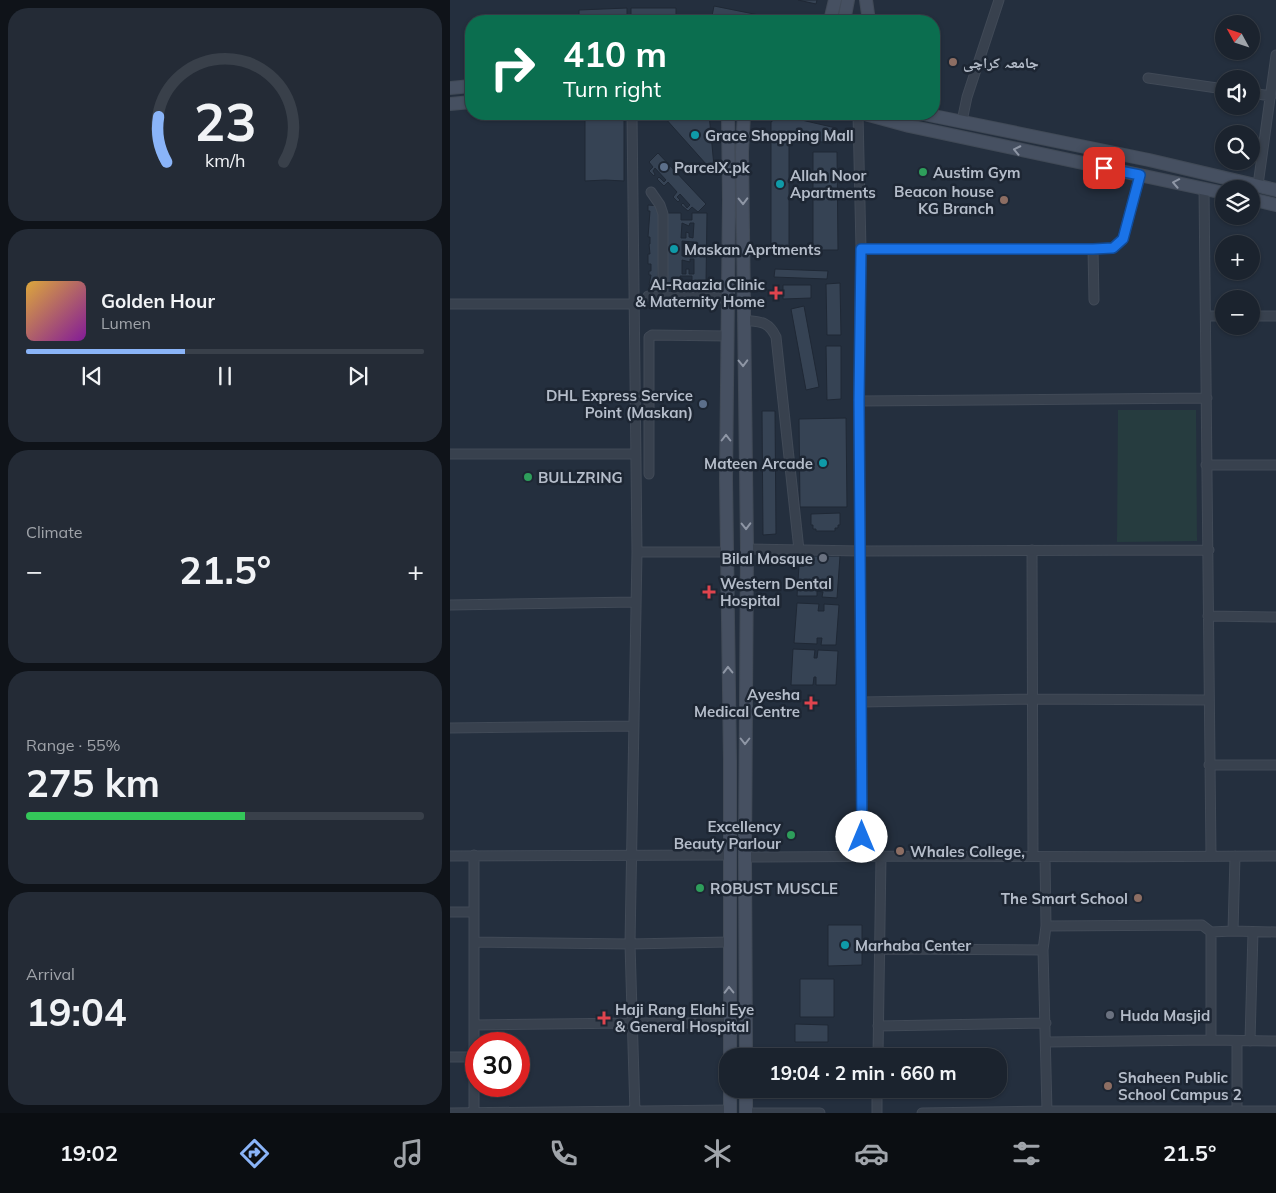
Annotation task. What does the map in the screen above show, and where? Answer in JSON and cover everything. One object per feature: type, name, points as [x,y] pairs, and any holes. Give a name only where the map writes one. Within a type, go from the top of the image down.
[{"type":"main road","points":[[831,15],[835,0]]},
{"type":"main road","points":[[845,15],[848,0]]},
{"type":"main road","points":[[866,0],[868,15]]},
{"type":"main road","points":[[450,88],[465,87]]},
{"type":"main road","points":[[450,104],[465,103]]},
{"type":"main road","points":[[940,117],[1236,180]]},
{"type":"main road","points":[[728,120],[726,552],[730,760],[730,1048]]},
{"type":"main road","points":[[744,120],[742,152],[743,320],[747,549],[746,1048]]},
{"type":"main road","points":[[886,120],[1215,191]]},
{"type":"main road","points":[[1260,186],[1276,190]]},
{"type":"main road","points":[[1260,201],[1276,205]]},
{"type":"main road","points":[[730,1098],[730,1111]]},
{"type":"main road","points":[[746,1098],[746,1113]]},
{"type":"street","points":[[962,121],[967,97],[999,0]]},
{"type":"street","points":[[1259,180],[1276,55]]},
{"type":"street","points":[[1148,78],[1215,88]]},
{"type":"street","points":[[1260,94],[1271,96]]},
{"type":"street","points":[[632,120],[637,552],[630,944],[635,1112]]},
{"type":"street","points":[[858,120],[861,249],[859,400],[862,856]]},
{"type":"street","points":[[861,249],[1113,248],[1123,239],[1140,175]]},
{"type":"street","points":[[1204,188],[1206,466],[1209,550],[1210,856]]},
{"type":"street","points":[[651,192],[660,205],[663,214],[663,296]]},
{"type":"street","points":[[1093,249],[1094,300]]},
{"type":"street","points":[[648,296],[727,298]]},
{"type":"street","points":[[450,304],[635,304]]},
{"type":"street","points":[[1206,316],[1215,316]]},
{"type":"street","points":[[1260,316],[1276,316]]},
{"type":"street","points":[[743,320],[764,322],[772,328],[776,337],[799,550]]},
{"type":"street","points":[[648,474],[649,337],[652,334],[726,336]]},
{"type":"street","points":[[859,400],[1207,398]]},
{"type":"street","points":[[450,454],[635,454]]},
{"type":"street","points":[[1206,466],[1276,465]]},
{"type":"street","points":[[747,549],[861,551],[1209,550]]},
{"type":"street","points":[[1032,550],[1034,856]]},
{"type":"street","points":[[637,552],[726,552]]},
{"type":"street","points":[[450,606],[636,602]]},
{"type":"street","points":[[1208,616],[1276,617]]},
{"type":"street","points":[[861,702],[1032,699],[1209,700]]},
{"type":"street","points":[[450,728],[634,726]]},
{"type":"street","points":[[1209,765],[1276,765]]},
{"type":"street","points":[[474,855],[474,1032]]},
{"type":"street","points":[[450,856],[729,855]]},
{"type":"street","points":[[878,1048],[881,856]]},
{"type":"street","points":[[1233,931],[1234,856]]},
{"type":"street","points":[[745,857],[1276,856]]},
{"type":"street","points":[[1044,857],[1048,1111]]},
{"type":"street","points":[[450,912],[474,912]]},
{"type":"street","points":[[1046,926],[1202,926],[1211,932],[1276,932]]},
{"type":"street","points":[[1211,932],[1211,1040]]},
{"type":"street","points":[[1250,1041],[1253,932]]},
{"type":"street","points":[[474,942],[630,944],[729,942]]},
{"type":"street","points":[[879,949],[1044,950]]},
{"type":"street","points":[[474,1025],[730,1023]]},
{"type":"street","points":[[878,1026],[1046,1023]]},
{"type":"street","points":[[1237,1041],[1237,1111]]},
{"type":"street","points":[[1047,1042],[1276,1041]]},
{"type":"street","points":[[450,1057],[465,1057]]},
{"type":"street","points":[[474,1097],[474,1113]]},
{"type":"street","points":[[877,1098],[877,1113]]},
{"type":"street","points":[[450,1113],[730,1111]]},
{"type":"street","points":[[922,1113],[1276,1111]]},
{"type":"street","points":[[746,1113],[820,1113]]},
{"type":"green space","points":[[1118,410],[1196,410],[1197,541],[1117,542]]},
{"type":"building","points":[[798,0],[817,0],[816,4]]},
{"type":"building","points":[[714,6],[759,15],[712,15]]},
{"type":"building","points":[[627,8],[627,15],[579,15],[579,10]]},
{"type":"building","points":[[631,8],[676,8],[676,15],[631,15]]},
{"type":"building","points":[[585,120],[624,120],[624,181],[585,181]]},
{"type":"building","name":"Grace Shopping Mall","points":[[667,120],[710,120],[714,166],[707,167]]},
{"type":"building","name":"Allah Noor Apartments","points":[[774,120],[802,120],[836,128],[833,144],[789,136],[789,252],[771,251],[771,122]]},
{"type":"building","name":"Allah Noor Apartments","points":[[813,152],[837,152],[838,250],[813,250]]},
{"type":"building","name":"Maskan Aprtments","points":[[658,153],[706,204],[698,212],[692,207],[688,211],[681,205],[683,203],[687,208],[690,205],[680,194],[677,197],[680,200],[678,202],[673,197],[677,192],[668,182],[664,186],[657,179],[659,177],[664,182],[666,180],[655,168],[653,171],[654,176],[649,171],[653,167],[649,162]]},
{"type":"building","points":[[648,205],[660,206],[658,285],[649,285],[651,264],[648,264],[648,254],[650,254],[650,237],[648,237],[650,211],[648,211]]},
{"type":"building","name":"Maskan Aprtments","points":[[666,213],[681,213],[681,220],[692,220],[692,213],[707,213],[706,284],[692,284],[692,276],[680,276],[680,284],[666,284]],"holes":[[[682,223],[689,226],[690,223],[694,223],[693,238],[689,237],[689,233],[686,232],[686,238],[681,238]],[[682,241],[694,242],[693,257],[682,256]],[[690,259],[694,259],[694,274],[689,274],[689,269],[686,269],[686,274],[682,274],[682,260],[690,262]]]},
{"type":"building","points":[[775,269],[828,271],[827,279],[774,277]]},
{"type":"building","points":[[840,283],[841,335],[827,335],[826,284]]},
{"type":"building","points":[[783,285],[811,285],[811,298],[783,299]]},
{"type":"building","points":[[804,306],[819,387],[806,390],[791,309]]},
{"type":"building","points":[[826,346],[841,346],[841,399],[827,400]]},
{"type":"building","points":[[762,411],[775,411],[776,534],[763,535]]},
{"type":"building","name":"Mateen Arcade","points":[[846,418],[847,507],[800,507],[799,419]]},
{"type":"building","points":[[840,513],[840,525],[838,525],[838,528],[835,528],[835,531],[816,531],[816,529],[813,529],[813,525],[811,525],[811,514]]},
{"type":"building","points":[[805,556],[821,556],[820,563],[825,562],[825,556],[840,556],[837,598],[822,597],[823,592],[817,591],[817,596],[797,596],[799,566],[804,566]]},
{"type":"building","points":[[797,603],[819,604],[818,611],[824,611],[824,604],[839,605],[836,645],[821,645],[822,638],[817,638],[817,644],[794,643]]},
{"type":"building","points":[[793,649],[815,650],[814,658],[817,658],[818,650],[838,651],[836,685],[816,685],[816,677],[814,677],[813,685],[791,685]]},
{"type":"building","name":"Marhaba Center","points":[[828,925],[862,925],[862,965],[828,966]]},
{"type":"building","points":[[800,979],[834,979],[834,1017],[800,1017]]},
{"type":"building","points":[[795,1024],[828,1025],[828,1042],[795,1042]]},
{"type":"place","name":"جامعہ کراچی","points":[[953,62]]},
{"type":"place","name":"Grace Shopping Mall","points":[[695,135]]},
{"type":"place","name":"ParcelX.pk","points":[[664,167]]},
{"type":"place","name":"Austim Gym","points":[[923,172]]},
{"type":"place","name":"Allah Noor Apartments","points":[[780,184]]},
{"type":"place","name":"Beacon house KG Branch","points":[[1004,200]]},
{"type":"place","name":"Maskan Aprtments","points":[[674,249]]},
{"type":"place","name":"Al-Raazia Clinic & Maternity Home","points":[[776,293]]},
{"type":"place","name":"DHL Express Service Point (Maskan)","points":[[703,404]]},
{"type":"place","name":"Mateen Arcade","points":[[823,463]]},
{"type":"place","name":"BULLZRING","points":[[528,477]]},
{"type":"place","name":"Bilal Mosque","points":[[823,558]]},
{"type":"place","name":"Western Dental Hospital","points":[[709,592]]},
{"type":"place","name":"Ayesha Medical Centre","points":[[811,703]]},
{"type":"place","name":"Excellency Beauty Parlour","points":[[791,835]]},
{"type":"place","name":"Whales College,","points":[[900,851]]},
{"type":"place","name":"ROBUST MUSCLE","points":[[700,888]]},
{"type":"place","name":"The Smart School","points":[[1138,898]]},
{"type":"place","name":"Marhaba Center","points":[[845,945]]},
{"type":"place","name":"Huda Masjid","points":[[1110,1015]]},
{"type":"place","name":"Haji Rang Elahi Eye & General Hospital","points":[[604,1018]]},
{"type":"place","name":"Shaheen Public School Campus 2","points":[[1108,1086]]},
{"type":"route","points":[[862,837],[859,400],[861,249],[1113,248],[1123,239],[1140,175],[1104,168]]}]
